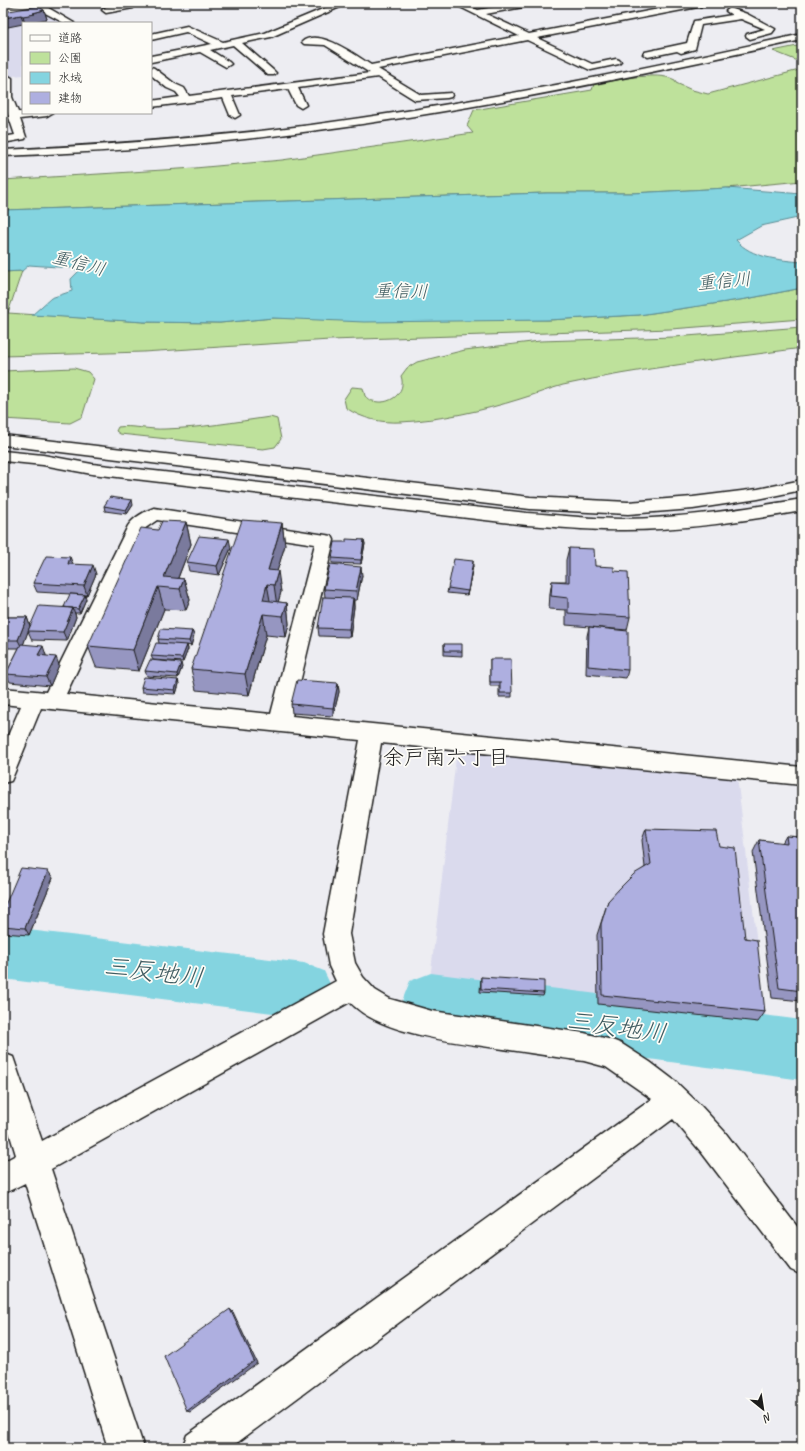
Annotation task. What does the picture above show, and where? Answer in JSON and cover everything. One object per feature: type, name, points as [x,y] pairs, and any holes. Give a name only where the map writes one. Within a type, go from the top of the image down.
[{"type":"street","points":[[152,59],[236,43],[268,35],[345,3]]},
{"type":"street","points":[[456,3],[591,67],[622,60]]},
{"type":"street","points":[[476,13],[528,3]]},
{"type":"street","points":[[371,68],[703,3]]},
{"type":"street","points":[[3,11],[41,4],[68,22]]},
{"type":"street","points":[[106,10],[129,6]]},
{"type":"street","points":[[714,6],[744,16],[771,29],[770,31],[750,36]]},
{"type":"street","points":[[600,79],[601,75],[692,47],[691,45],[697,23],[744,16]]},
{"type":"street","points":[[580,27],[584,29],[583,32],[588,35]]},
{"type":"street","points":[[152,37],[187,29],[223,45]]},
{"type":"street","points":[[3,153],[139,146],[286,131],[410,113],[600,79],[802,37]]},
{"type":"street","points":[[307,42],[323,41],[328,43],[419,98],[532,88],[542,90]]},
{"type":"street","points":[[236,43],[271,73]]},
{"type":"street","points":[[638,57],[691,45]]},
{"type":"street","points":[[202,49],[226,64]]},
{"type":"street","points":[[163,56],[174,65]]},
{"type":"street","points":[[152,71],[171,86],[180,90],[186,99]]},
{"type":"street","points":[[152,104],[381,74]]},
{"type":"street","points":[[3,140],[21,137],[7,97],[8,78]]},
{"type":"street","points":[[152,81],[163,79]]},
{"type":"street","points":[[292,86],[301,105]]},
{"type":"street","points":[[226,94],[235,115]]},
{"type":"street","points":[[13,116],[36,114]]},
{"type":"street","points":[[3,440],[530,503],[628,508],[693,503],[758,494],[802,485]]},
{"type":"street","points":[[3,456],[43,460],[100,470],[527,519],[597,524],[676,522],[744,515],[802,505]]},
{"type":"street","points":[[3,774],[137,526],[154,514],[325,540],[279,724]]},
{"type":"street","points":[[3,696],[802,776]]},
{"type":"street","points":[[372,733],[336,934],[342,966],[353,986],[365,999],[382,1009],[406,1018],[432,1025],[584,1047],[612,1054],[640,1072],[675,1100],[690,1115],[713,1142],[802,1259]]},
{"type":"street","points":[[3,1179],[353,986]]},
{"type":"street","points":[[3,1067],[126,1448]]},
{"type":"street","points":[[200,1448],[675,1100]]},
{"type":"shaded area","points":[[34,8],[64,22],[22,22],[22,75],[3,77],[3,13]]},
{"type":"shaded area","points":[[457,749],[737,776],[767,1028],[429,988]]},
{"type":"green space","points":[[802,45],[802,181],[727,188],[632,193],[546,193],[3,210],[3,180],[195,168],[282,160],[473,133],[467,126],[474,110],[592,90],[594,84],[635,77],[667,77],[692,90],[708,94],[799,70],[798,61],[773,51]]},
{"type":"green space","points":[[22,271],[8,313],[144,322],[220,323],[273,318],[548,320],[639,315],[746,299],[802,288],[802,319],[671,329],[330,340],[143,352],[3,356],[3,272]]},
{"type":"green space","points":[[802,327],[802,348],[682,364],[592,379],[552,388],[491,407],[446,417],[401,422],[379,421],[366,418],[352,412],[346,408],[344,399],[352,387],[363,388],[365,396],[371,400],[385,402],[390,400],[399,393],[402,382],[401,376],[407,368],[417,362],[465,350],[540,341],[674,337]]},
{"type":"green space","points":[[74,368],[88,372],[94,379],[82,417],[70,423],[3,419],[3,371]]},
{"type":"green space","points":[[270,417],[277,419],[281,439],[275,447],[263,449],[120,434],[116,431],[118,427],[159,429],[178,428]]},
{"type":"water","name":"重信川","points":[[727,188],[802,194],[802,217],[761,226],[736,240],[750,251],[766,257],[802,262],[802,288],[746,299],[639,315],[548,320],[364,322],[273,318],[220,323],[144,322],[32,315],[51,298],[72,291],[71,279],[79,271],[72,268],[29,265],[22,271],[3,272],[3,210],[546,193],[632,193]]},
{"type":"building","points":[[38,6],[44,10],[33,13],[35,14],[3,18],[3,12]]},
{"type":"building","points":[[110,497],[132,500],[126,510],[104,506]]},
{"type":"building","points":[[242,520],[282,523],[268,570],[278,571],[274,585],[267,584],[263,600],[287,603],[283,616],[263,614],[245,674],[191,669]]},
{"type":"building","points":[[162,521],[186,522],[164,577],[184,579],[180,589],[158,587],[133,650],[88,646],[141,528],[158,530]]},
{"type":"building","points":[[199,536],[229,539],[217,566],[187,562]]},
{"type":"building","points":[[346,539],[364,540],[361,560],[332,558],[335,542],[346,542]]},
{"type":"building","points":[[569,548],[594,549],[595,566],[614,567],[614,571],[628,572],[630,617],[568,613],[568,598],[551,596],[552,581],[569,582]]},
{"type":"building","points":[[46,556],[70,557],[68,564],[93,565],[84,586],[33,583]]},
{"type":"building","points":[[454,559],[473,561],[468,591],[448,588]]},
{"type":"building","points":[[330,564],[361,567],[356,591],[324,589]]},
{"type":"building","points":[[70,594],[85,595],[78,609],[64,607]]},
{"type":"building","points":[[323,597],[353,598],[349,629],[318,628]]},
{"type":"building","points":[[39,606],[73,608],[63,632],[28,631]]},
{"type":"building","points":[[3,617],[27,617],[18,640],[3,640]]},
{"type":"building","points":[[589,627],[628,631],[628,670],[588,666]]},
{"type":"building","points":[[161,629],[192,631],[189,641],[158,639]]},
{"type":"building","points":[[156,643],[187,645],[182,658],[151,656]]},
{"type":"building","points":[[21,644],[43,646],[38,655],[56,657],[46,677],[6,674]]},
{"type":"building","points":[[444,644],[462,644],[462,651],[445,651]]},
{"type":"building","points":[[490,659],[511,659],[512,693],[500,693],[500,682],[490,682]]},
{"type":"building","points":[[150,660],[181,663],[177,674],[145,671]]},
{"type":"building","points":[[144,677],[178,680],[175,690],[141,687]]},
{"type":"building","points":[[297,680],[338,683],[333,708],[291,704]]},
{"type":"building","points":[[646,829],[716,831],[719,846],[735,848],[745,938],[757,940],[765,1012],[602,995],[601,924],[608,901],[634,874],[651,864]]},
{"type":"building","points":[[786,836],[802,837],[802,991],[779,988],[759,840],[787,843]]},
{"type":"building","points":[[21,868],[48,871],[25,928],[3,926],[3,910]]},
{"type":"building","points":[[481,977],[544,981],[544,993],[481,989]]},
{"type":"building","points":[[230,1309],[254,1361],[187,1411],[164,1356]]},
{"type":"waterway","name":"三反地川","points":[[3,953],[304,990]]},
{"type":"waterway","name":"三反地川","points":[[431,1001],[802,1050]]},
{"type":"district","name":"余戸南六丁目","points":[[446,757]]}]
